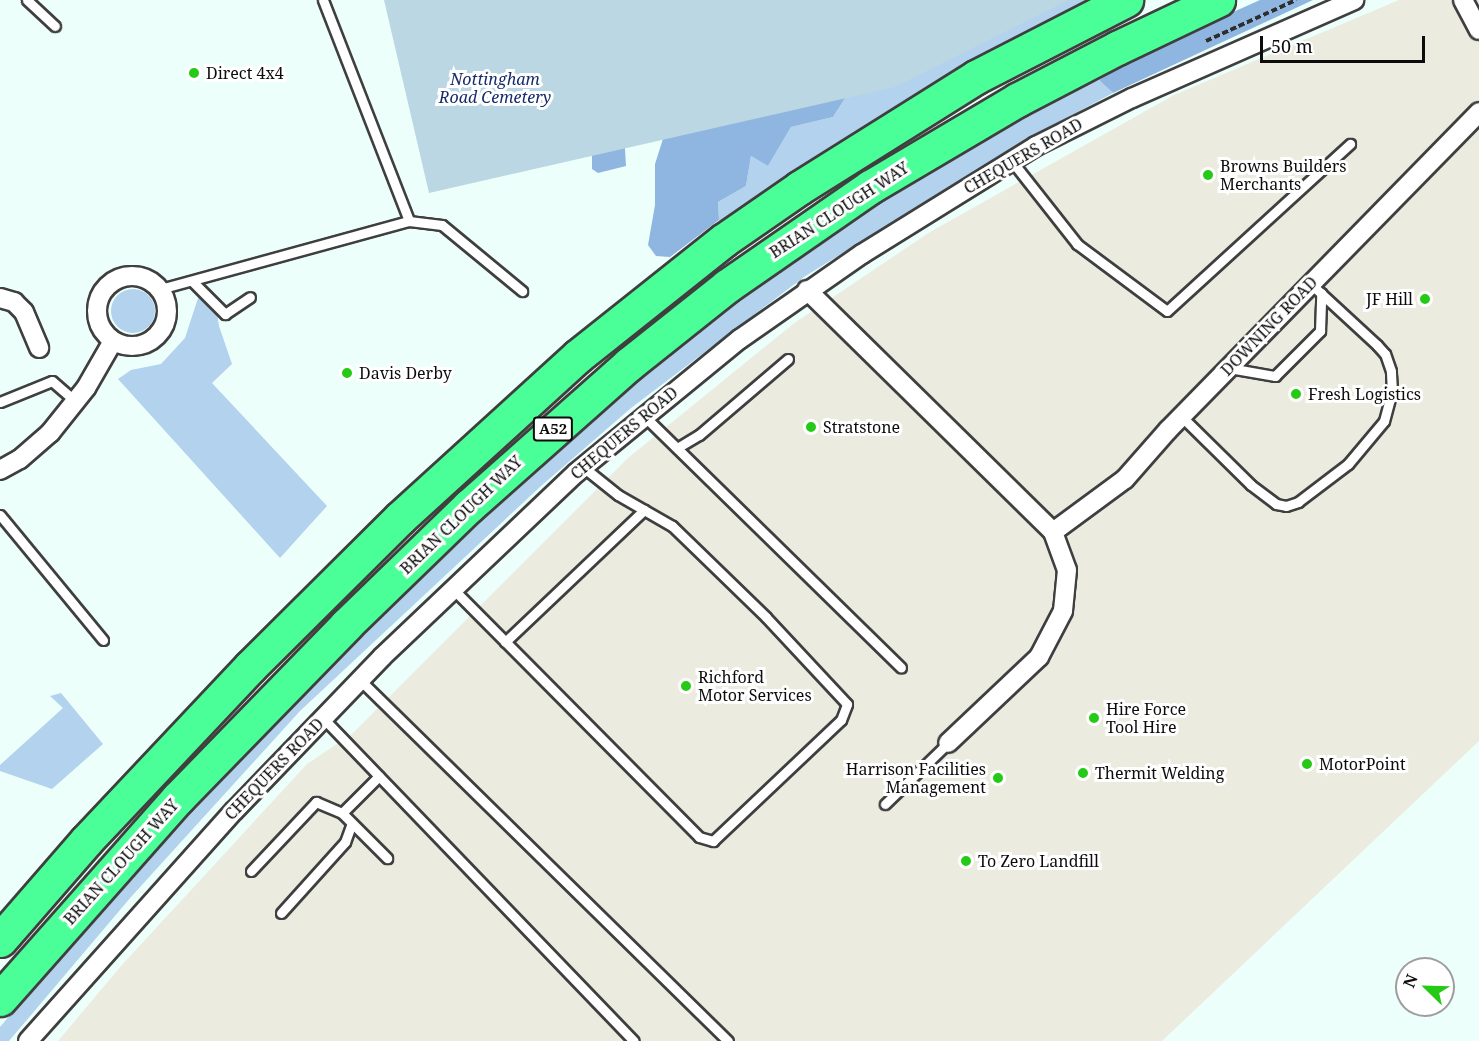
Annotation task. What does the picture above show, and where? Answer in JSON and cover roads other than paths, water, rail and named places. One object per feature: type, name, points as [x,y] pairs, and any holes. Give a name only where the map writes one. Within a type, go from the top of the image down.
[{"type":"highway","name":"A52","points":[[0,940],[116,809],[284,634],[470,453],[537,391],[612,327],[724,240],[799,188],[976,77],[1126,0]]},
{"type":"highway","name":"BRIAN CLOUGH WAY","points":[[0,999],[178,798],[330,642],[469,506],[629,364],[727,286],[870,187],[1017,100],[1117,48],[1218,0]]},
{"type":"street","name":"CHEQUERS ROAD","points":[[28,1041],[199,849],[323,718],[452,588],[643,415],[807,290],[1011,160],[1092,116],[1354,0]]},
{"type":"street","points":[[1463,0],[1479,30]]},
{"type":"street","name":"DOWNING ROAD","points":[[1053,532],[1125,479],[1181,416],[1229,368],[1316,288],[1479,112]]},
{"type":"street","points":[[141,277],[160,289],[167,309],[162,331],[144,344],[134,346],[112,340],[99,324],[97,313],[98,302],[110,284],[119,278],[141,277]]},
{"type":"street","points":[[807,290],[1053,532],[1067,570],[1063,611],[1040,657],[948,743]]},
{"type":"street","points":[[0,298],[14,302],[24,312],[39,348]]},
{"type":"street","points":[[0,470],[33,449],[50,433],[75,401],[112,340]]},
{"type":"lane","points":[[27,0],[55,26]]},
{"type":"lane","points":[[323,0],[409,222]]},
{"type":"lane","points":[[1011,160],[1077,244],[1167,311],[1350,144]]},
{"type":"lane","points":[[160,289],[409,222],[442,225],[522,291]]},
{"type":"lane","points":[[192,281],[225,314],[250,297]]},
{"type":"lane","points":[[1229,368],[1275,376],[1320,332],[1316,288]]},
{"type":"lane","points":[[1181,416],[1251,485],[1276,504],[1286,506],[1298,502],[1348,464],[1384,421],[1392,392],[1391,371],[1385,354],[1377,345],[1316,288]]},
{"type":"lane","points":[[677,448],[699,435],[788,359]]},
{"type":"lane","points":[[0,402],[52,381],[75,401]]},
{"type":"lane","points":[[643,415],[901,668]]},
{"type":"lane","points":[[452,588],[699,837],[713,841],[841,720],[847,704],[766,617],[672,526],[618,495],[583,467]]},
{"type":"lane","points":[[505,642],[644,510]]},
{"type":"lane","points":[[0,515],[103,640]]},
{"type":"lane","points":[[361,681],[728,1041]]},
{"type":"lane","points":[[323,718],[634,1041]]},
{"type":"lane","points":[[885,804],[948,743]]},
{"type":"lane","points":[[342,813],[378,776]]},
{"type":"lane","points":[[251,871],[316,802],[342,813],[387,858]]},
{"type":"lane","points":[[281,913],[345,842],[352,823]]},
{"type":"place","name":"Direct 4x4","points":[[194,73]]},
{"type":"place","name":"Browns Builders Merchants","points":[[1208,175]]},
{"type":"place","name":"JF Hill","points":[[1425,299]]},
{"type":"place","name":"Davis Derby","points":[[347,373]]},
{"type":"place","name":"Fresh Logistics","points":[[1296,394]]},
{"type":"place","name":"Stratstone","points":[[811,427]]},
{"type":"place","name":"Richford Motor Services","points":[[686,686]]},
{"type":"place","name":"Hire Force Tool Hire","points":[[1094,718]]},
{"type":"place","name":"MotorPoint","points":[[1307,764]]},
{"type":"place","name":"Thermit Welding","points":[[1083,773]]},
{"type":"place","name":"Harrison Facilities Management","points":[[998,778]]},
{"type":"place","name":"To Zero Landfill","points":[[966,861]]},
{"type":"park label","name":"Nottingham Road Cemetery","points":[[495,88]]}]
